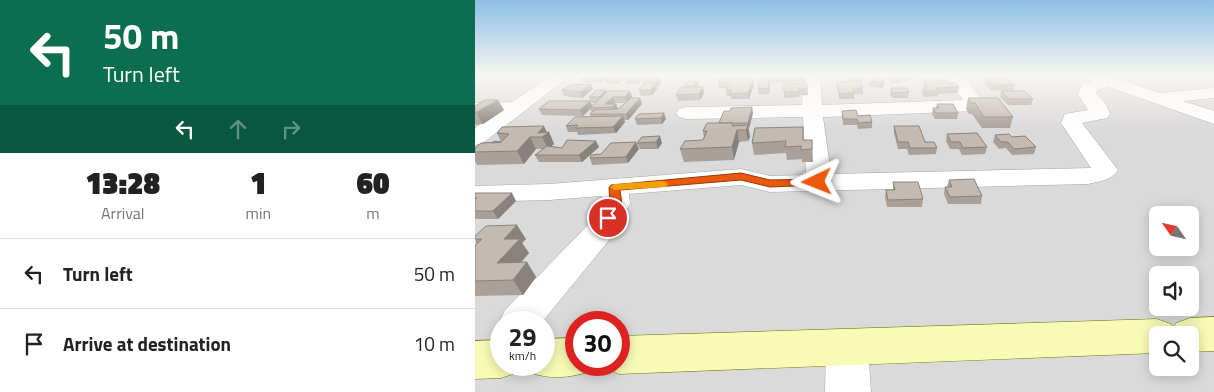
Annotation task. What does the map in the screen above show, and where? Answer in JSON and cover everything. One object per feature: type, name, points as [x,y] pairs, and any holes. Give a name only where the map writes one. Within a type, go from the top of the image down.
[{"type":"street","points":[[475,138],[538,93]]},
{"type":"street","points":[[812,93],[819,167],[817,182]]},
{"type":"street","points":[[686,113],[959,108],[976,105],[969,93]]},
{"type":"street","points":[[475,194],[549,192],[741,176],[770,184],[1088,176],[1099,174],[1105,170],[1098,155],[1083,141],[1071,123],[1072,118],[1100,114],[1096,104],[1087,93]]},
{"type":"street","points":[[1144,93],[1214,118]]},
{"type":"street","points":[[1158,98],[1192,93]]},
{"type":"street","points":[[475,109],[517,108]]},
{"type":"street","points":[[529,311],[599,232],[616,204],[615,187]]},
{"type":"street","points":[[1199,335],[1214,334]]},
{"type":"street","points":[[630,355],[1149,336]]},
{"type":"street","points":[[847,347],[848,392]]},
{"type":"shaded area","points":[[475,93],[1214,93],[1214,392],[475,392]]},
{"type":"building","points":[[593,93],[603,93],[599,97],[589,97]]},
{"type":"building","points":[[606,93],[628,93],[625,97],[613,97],[605,104],[616,104],[612,107],[590,108]]},
{"type":"building","points":[[677,93],[699,93],[699,94],[676,95]]},
{"type":"building","points":[[1003,93],[1027,93],[1033,99],[1009,99]]},
{"type":"building","points":[[631,98],[640,98],[626,114],[590,114],[595,110],[618,109]]},
{"type":"building","points":[[968,98],[998,98],[1013,117],[984,117],[975,103],[971,103]]},
{"type":"building","points":[[485,100],[498,100],[475,113],[475,106]]},
{"type":"building","points":[[549,101],[590,101],[580,110],[539,109]]},
{"type":"building","points":[[937,104],[953,104],[958,113],[936,113],[933,108],[939,108]]},
{"type":"building","points":[[752,107],[748,123],[719,123],[724,111],[730,111],[731,108]]},
{"type":"building","points":[[856,110],[858,116],[870,115],[872,122],[858,123],[857,119],[843,119],[842,111]]},
{"type":"building","points":[[664,113],[661,118],[635,119],[639,114]]},
{"type":"building","points":[[623,116],[613,127],[575,128],[578,125],[566,126],[575,117]]},
{"type":"building","points":[[707,123],[733,123],[732,126],[748,125],[746,130],[737,130],[732,147],[680,149],[685,141],[703,140],[707,131],[703,131]]},
{"type":"building","points":[[544,126],[538,133],[549,132],[542,137],[530,137],[517,151],[475,152],[475,148],[481,143],[501,142],[509,134],[497,133],[502,127]]},
{"type":"building","points":[[894,126],[919,126],[925,142],[934,142],[937,148],[910,148],[908,142],[898,142]]},
{"type":"building","points":[[803,127],[803,140],[812,140],[812,149],[801,150],[801,146],[785,147],[786,141],[752,143],[755,128]]},
{"type":"building","points":[[977,133],[987,147],[963,148],[960,142],[951,142],[947,134]]},
{"type":"building","points":[[1009,134],[1012,137],[1025,136],[1036,147],[1014,149],[1008,142],[1001,142],[995,135]]},
{"type":"building","points":[[660,136],[656,142],[637,143],[642,137]]},
{"type":"building","points":[[567,140],[596,141],[579,155],[535,155],[547,146],[562,148]]},
{"type":"building","points":[[636,142],[626,157],[590,158],[591,155],[601,154],[611,143]]},
{"type":"building","points":[[974,179],[982,196],[950,197],[945,187],[952,187],[949,180]]},
{"type":"building","points":[[893,182],[918,182],[923,199],[888,200],[886,190],[895,190]]},
{"type":"building","points":[[475,193],[512,193],[493,211],[475,211],[475,199],[477,198],[475,198]]},
{"type":"building","points":[[517,225],[504,239],[520,239],[497,263],[527,262],[513,280],[475,281],[475,246],[482,239],[475,239],[475,236],[486,226]]},
{"type":"slow traffic","points":[[615,187],[662,184]]},
{"type":"route","points":[[608,218],[616,204],[615,187],[741,176],[770,184],[817,182]]}]
